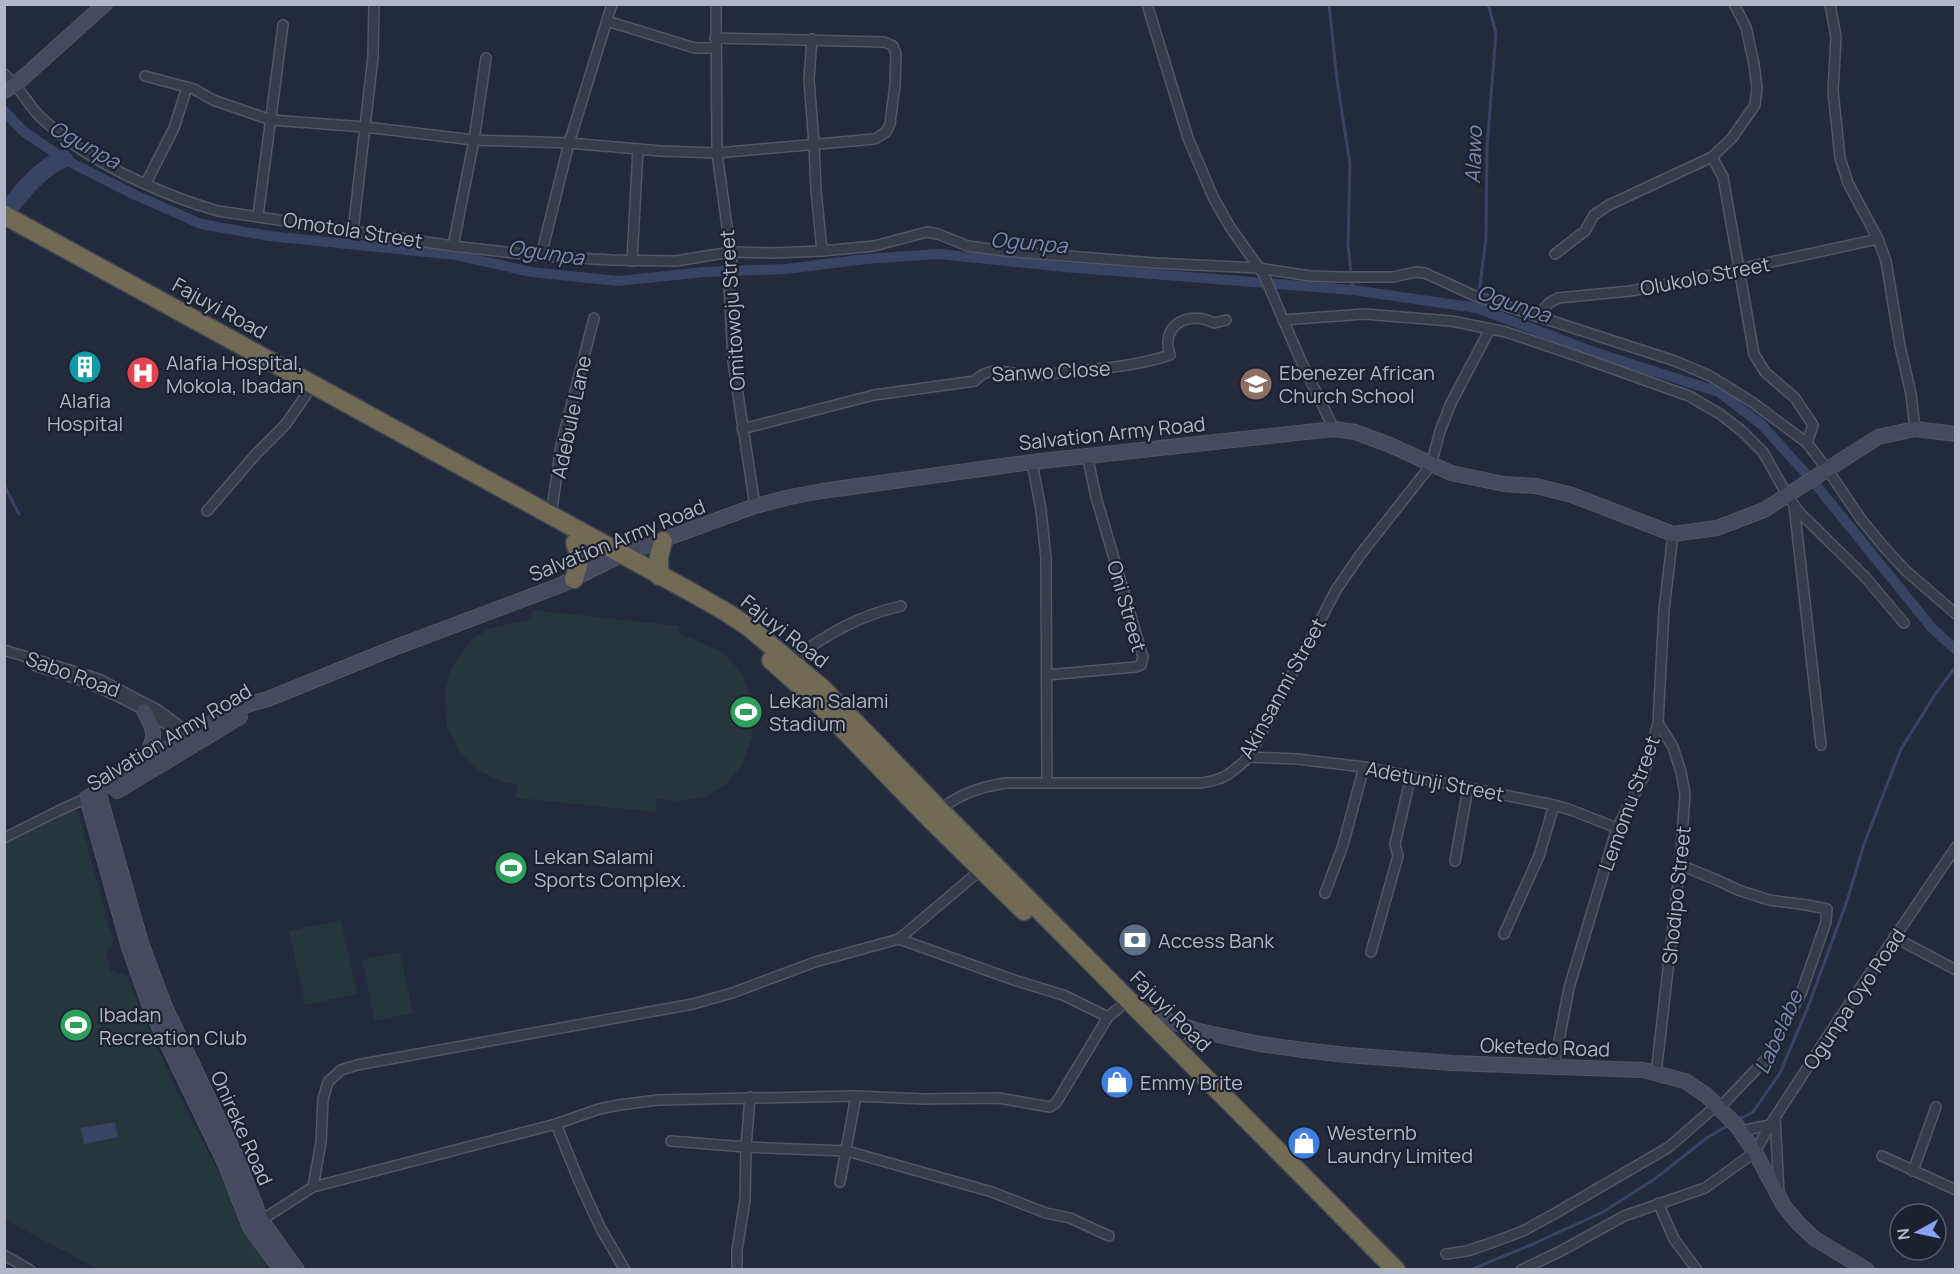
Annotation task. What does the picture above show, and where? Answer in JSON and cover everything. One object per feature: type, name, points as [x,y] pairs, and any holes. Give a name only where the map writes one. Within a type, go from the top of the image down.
[{"type":"highway","name":"Fajuyi Road","points":[[5,221],[306,395],[575,543],[658,576],[726,612],[772,645],[822,688],[934,814]]},
{"type":"highway","name":"Fajuyi Road","points":[[5,221],[551,516],[741,635],[810,695],[1141,1012],[1177,1055],[1381,1269]]},
{"type":"highway","points":[[658,576],[663,541]]},
{"type":"highway","points":[[574,579],[580,562],[575,543]]},
{"type":"highway","name":"Fajuyi Road","points":[[986,865],[1114,1012],[1177,1055],[1396,1269]]},
{"type":"main road","points":[[10,87],[104,5]]},
{"type":"main road","name":"Salvation Army Road","points":[[94,800],[144,763],[268,699],[574,579],[615,558],[755,507],[789,497],[1086,455],[1334,429],[1364,435],[1451,473],[1504,484],[1536,486],[1572,495],[1673,534],[1717,528],[1792,497],[1859,447],[1878,437],[1915,429],[1956,434]]},
{"type":"main road","points":[[144,711],[154,728],[152,743],[144,763]]},
{"type":"main road","name":"Salvation Army Road","points":[[94,800],[192,740]]},
{"type":"main road","name":"Onireke Road","points":[[94,800],[141,943],[165,1007],[236,1156],[255,1224],[281,1269]]},
{"type":"main road","name":"Oketedo Road","points":[[1141,1012],[1199,1031],[1260,1044],[1347,1055],[1452,1063],[1642,1070],[1685,1081],[1719,1107],[1738,1128],[1755,1152],[1780,1198],[1798,1223],[1815,1239],[1859,1268]]},
{"type":"main road","name":"Onireke Road","points":[[255,1224],[297,1269]]},
{"type":"street","points":[[353,231],[373,57],[374,4]]},
{"type":"street","points":[[541,256],[569,143],[612,4]]},
{"type":"street","name":"Omitowoju Street","points":[[716,4],[717,153],[732,263],[729,286],[733,362],[755,507]]},
{"type":"street","points":[[1147,4],[1192,148],[1213,197],[1262,272],[1334,429]]},
{"type":"street","points":[[1555,254],[1585,231],[1594,215],[1610,205],[1712,157],[1732,138],[1755,105],[1757,88],[1746,27],[1734,4]]},
{"type":"street","points":[[1830,4],[1836,37],[1833,91],[1840,158],[1848,183],[1878,239],[1886,261],[1900,346],[1911,394],[1915,429]]},
{"type":"street","points":[[145,76],[187,87],[213,100],[272,120],[365,127],[474,140],[569,143],[717,153],[875,140],[886,132],[890,124],[896,54],[893,46],[884,42],[812,39],[715,43],[695,48],[656,34],[608,21]]},
{"type":"street","points":[[258,216],[283,25]]},
{"type":"street","points":[[812,39],[809,79],[822,251]]},
{"type":"street","points":[[453,246],[474,140],[486,58]]},
{"type":"street","name":"Omotola Street","points":[[4,74],[10,87],[62,136],[102,162],[184,201],[218,211],[453,246],[541,256],[676,261],[731,252],[822,251],[874,246],[927,232],[968,246],[1005,251],[1310,276],[1393,277],[1416,272],[1425,273],[1478,297],[1675,361],[1710,376],[1752,402],[1807,443],[1824,472],[1883,546],[1905,570],[1956,614]]},
{"type":"street","points":[[146,183],[167,145],[187,87]]},
{"type":"street","points":[[632,261],[638,149]]},
{"type":"street","points":[[1712,157],[1723,177],[1754,354],[1765,372],[1795,398],[1805,411],[1813,425],[1807,443]]},
{"type":"street","name":"Olukolo Street","points":[[1537,317],[1549,303],[1558,298],[1630,291],[1878,239]]},
{"type":"street","points":[[1283,320],[1364,314],[1451,321],[1536,342],[1689,396],[1720,414],[1742,431],[1763,452],[1792,497],[1799,513],[1866,578],[1904,623]]},
{"type":"street","name":"Adebule Lane","points":[[551,516],[561,445],[594,318]]},
{"type":"street","name":"Sanwo Close","points":[[742,429],[874,395],[975,381],[979,376],[997,370],[1028,376],[1149,362],[1170,355],[1166,344],[1170,333],[1179,321],[1189,318],[1204,318],[1214,323],[1226,320]]},
{"type":"street","points":[[1431,465],[1440,431],[1451,403],[1490,329]]},
{"type":"street","points":[[207,511],[257,453],[286,424],[306,395]]},
{"type":"street","name":"Oni Street","points":[[1047,675],[1134,667],[1142,664],[1143,657],[1086,455]]},
{"type":"street","points":[[1032,462],[1041,510],[1046,558],[1047,783]]},
{"type":"street","name":"Akinsanmi Street","points":[[934,814],[952,800],[986,786],[1006,783],[1201,783],[1218,781],[1230,774],[1249,757],[1336,590],[1360,555],[1431,465]]},
{"type":"street","points":[[1792,497],[1821,745]]},
{"type":"street","name":"Lemomu Street","points":[[1554,1067],[1569,988],[1617,828],[1643,778],[1658,723],[1664,610],[1673,534]]},
{"type":"street","points":[[790,661],[862,617],[901,606]]},
{"type":"street","name":"Sabo Road","points":[[4,650],[99,679],[158,710],[192,740]]},
{"type":"street","name":"Sabo Road","points":[[4,657],[66,674],[107,691],[192,740]]},
{"type":"street","name":"Shodipo Street","points":[[1656,1074],[1680,865],[1685,794],[1673,747],[1658,723]]},
{"type":"street","name":"Adetunji Street","points":[[1249,757],[1306,760],[1364,767],[1411,776],[1554,805],[1617,828]]},
{"type":"street","points":[[1325,893],[1343,845],[1364,767]]},
{"type":"street","points":[[1371,952],[1398,856],[1395,844],[1411,776]]},
{"type":"street","points":[[1455,861],[1468,788]]},
{"type":"street","points":[[4,838],[57,811],[94,800]]},
{"type":"street","points":[[1504,934],[1539,856],[1554,805]]},
{"type":"street","name":"Ogunpa Oyo Road","points":[[1755,1152],[1773,1121],[1956,847]]},
{"type":"street","points":[[313,1187],[321,1142],[323,1099],[328,1082],[341,1070],[357,1065],[693,1004],[732,993],[815,962],[899,939],[986,865]]},
{"type":"street","points":[[1446,1254],[1467,1251],[1522,1231],[1669,1147],[1725,1102],[1769,1056],[1802,991],[1826,922],[1827,909],[1807,904],[1769,900],[1738,890],[1680,865]]},
{"type":"street","points":[[1894,938],[1956,970]]},
{"type":"street","points":[[255,1224],[313,1187],[556,1124],[619,1105],[658,1100],[856,1096],[923,1099],[998,1098],[1050,1107],[1056,1103],[1114,1012],[1017,981],[899,939]]},
{"type":"street","points":[[1177,1055],[1199,1031]]},
{"type":"street","points":[[840,1182],[856,1096]]},
{"type":"street","points":[[737,1269],[737,1250],[745,1200],[750,1097]]},
{"type":"street","points":[[1913,1171],[1936,1107]]},
{"type":"street","points":[[1738,1128],[1773,1121],[1780,1198]]},
{"type":"street","points":[[556,1124],[583,1191],[625,1269]]},
{"type":"street","points":[[671,1141],[846,1151],[992,1192],[1046,1213],[1070,1218],[1108,1236]]},
{"type":"street","points":[[1521,1269],[1561,1251],[1624,1216],[1705,1188],[1755,1152]]},
{"type":"street","points":[[1882,1156],[1956,1191]]},
{"type":"street","points":[[1658,1203],[1674,1239],[1697,1269]]},
{"type":"street","points":[[4,1255],[30,1269]]},
{"type":"shaded area","points":[[532,610],[679,626],[679,634],[724,653],[743,675],[754,706],[752,738],[742,766],[726,784],[706,797],[678,801],[657,799],[655,812],[516,798],[517,784],[505,783],[481,772],[459,751],[447,727],[444,693],[451,668],[471,640],[490,628],[531,619]]},
{"type":"shaded area","name":"Ibadan Recreation Club","points":[[64,808],[78,812],[114,944],[106,953],[111,971],[126,975],[169,1075],[268,1269],[98,1269],[5,1220],[5,840]]},
{"type":"shaded area","points":[[341,920],[357,994],[305,1005],[289,931]]},
{"type":"shaded area","points":[[400,952],[413,1013],[375,1021],[362,960]]},
{"type":"water","points":[[115,1122],[118,1137],[84,1144],[81,1128]]},
{"type":"waterway","points":[[1329,4],[1337,80],[1350,164],[1348,245],[1353,290]]},
{"type":"waterway","name":"Alawo","points":[[1477,308],[1486,238],[1487,147],[1496,33],[1488,4]]},
{"type":"waterway","name":"Ogunpa","points":[[4,111],[23,131],[64,159],[133,194],[201,224],[269,236],[456,255],[531,272],[618,281],[704,272],[786,269],[866,259],[938,254],[1064,267],[1353,290],[1477,308],[1594,352],[1719,392],[1762,425],[1816,485],[1932,628],[1956,650]]},
{"type":"waterway","points":[[4,215],[39,174],[64,159]]},
{"type":"waterway","points":[[4,485],[19,514]]},
{"type":"waterway","name":"Labelabe","points":[[1738,1120],[1753,1112],[1780,1073],[1808,1007],[1847,901],[1864,844],[1901,749],[1956,666]]},
{"type":"waterway","name":"Labelabe","points":[[1470,1270],[1603,1212],[1656,1178],[1708,1137],[1729,1125]]},
{"type":"place","name":"Alafia Hospital","points":[[85,367]]},
{"type":"place","name":"Alafia Hospital, Mokola, Ibadan","points":[[143,373]]},
{"type":"place","name":"Ebenezer African Church School","points":[[1256,384]]},
{"type":"place","name":"Lekan Salami Stadium","points":[[746,712]]},
{"type":"place","name":"Lekan Salami Sports Complex.","points":[[511,868]]},
{"type":"place","name":"Access Bank","points":[[1135,940]]},
{"type":"place","name":"Ibadan Recreation Club","points":[[76,1025]]},
{"type":"place","name":"Emmy Brite","points":[[1117,1082]]},
{"type":"place","name":"Westernb Laundry Limited","points":[[1304,1143]]}]
